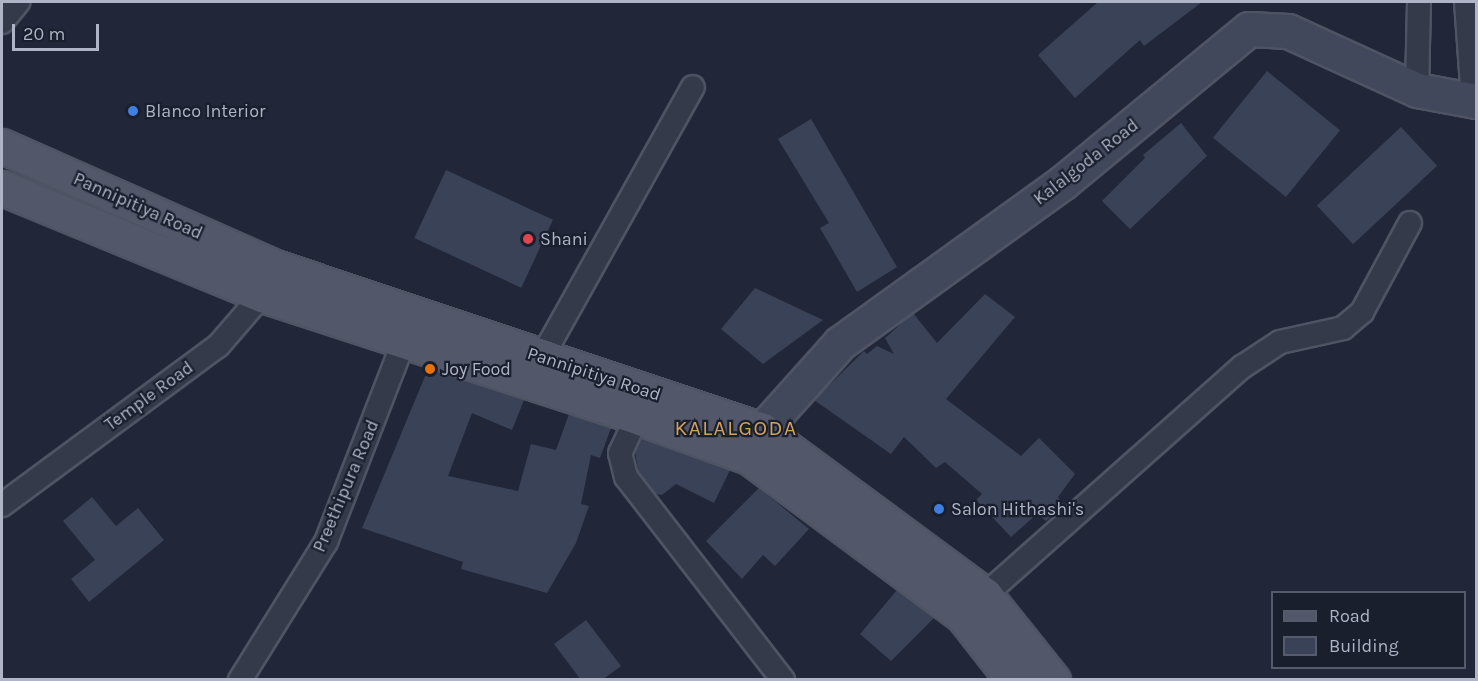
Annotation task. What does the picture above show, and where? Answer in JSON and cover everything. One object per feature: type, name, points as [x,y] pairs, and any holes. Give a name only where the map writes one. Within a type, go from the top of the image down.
[{"type":"main road","name":"Pannipitiya Road","points":[[2,146],[269,281]]},
{"type":"main road","name":"Pannipitiya Road","points":[[2,188],[410,328],[637,417],[756,443],[963,616],[1013,680]]},
{"type":"main road","name":"Pannipitiya Road","points":[[410,328],[543,357],[756,443],[985,595],[1053,680]]},
{"type":"street","points":[[2,22],[18,2]]},
{"type":"street","points":[[1417,90],[1419,2]]},
{"type":"street","points":[[1466,2],[1475,101]]},
{"type":"street","name":"Kalalgoda Road","points":[[756,443],[840,343],[1062,183],[1249,29],[1288,31],[1417,90],[1475,101]]},
{"type":"street","points":[[543,357],[693,87]]},
{"type":"street","points":[[985,595],[1242,367],[1280,342],[1343,328],[1362,312],[1410,223]]},
{"type":"street","name":"Temple Road","points":[[2,505],[218,346],[269,281]]},
{"type":"street","name":"Preethipura Road","points":[[240,680],[326,542],[410,328]]},
{"type":"street","points":[[637,417],[620,453],[626,477],[783,680]]},
{"type":"building","points":[[1098,2],[1202,2],[1144,46],[1140,40],[1075,98],[1038,55]]},
{"type":"building","points":[[1267,71],[1340,130],[1286,197],[1213,138]]},
{"type":"building","points":[[811,119],[897,267],[857,292],[820,228],[829,223],[778,139]]},
{"type":"building","points":[[1181,123],[1207,156],[1130,229],[1102,201],[1145,158],[1143,155]]},
{"type":"building","points":[[1401,127],[1437,166],[1353,244],[1317,205]]},
{"type":"building","points":[[446,170],[553,220],[521,288],[414,238]]},
{"type":"building","points":[[755,288],[823,320],[763,364],[721,329]]},
{"type":"building","points":[[985,294],[1015,317],[946,399],[1021,456],[1039,438],[1075,474],[1058,497],[1064,505],[1046,521],[1037,514],[1011,537],[976,500],[982,494],[945,462],[936,468],[904,437],[891,454],[814,400],[864,351],[867,354],[877,346],[894,354],[885,338],[913,313],[937,343]]},
{"type":"building","points":[[428,369],[524,400],[512,430],[472,413],[448,476],[518,491],[531,444],[556,450],[569,414],[611,428],[600,458],[591,455],[581,504],[589,506],[576,543],[547,593],[461,569],[463,562],[362,528]]},
{"type":"building","points":[[642,439],[730,470],[714,503],[676,484],[662,495],[656,494],[638,471],[635,452]]},
{"type":"building","points":[[759,488],[809,529],[775,566],[763,555],[742,579],[706,541]]},
{"type":"building","points":[[92,497],[116,526],[138,508],[164,540],[89,602],[71,579],[95,560],[63,521]]},
{"type":"building","points":[[897,590],[934,618],[891,661],[860,634]]},
{"type":"building","points":[[586,620],[621,666],[602,680],[581,680],[554,644]]},
{"type":"place","name":"Blanco Interior","points":[[133,111]]},
{"type":"place","name":"Shani","points":[[528,239]]},
{"type":"place","name":"Joy Food","points":[[430,369]]},
{"type":"place","name":"Salon Hithashi's","points":[[939,509]]},
{"type":"district","name":"KALALGODA","points":[[736,428]]}]
